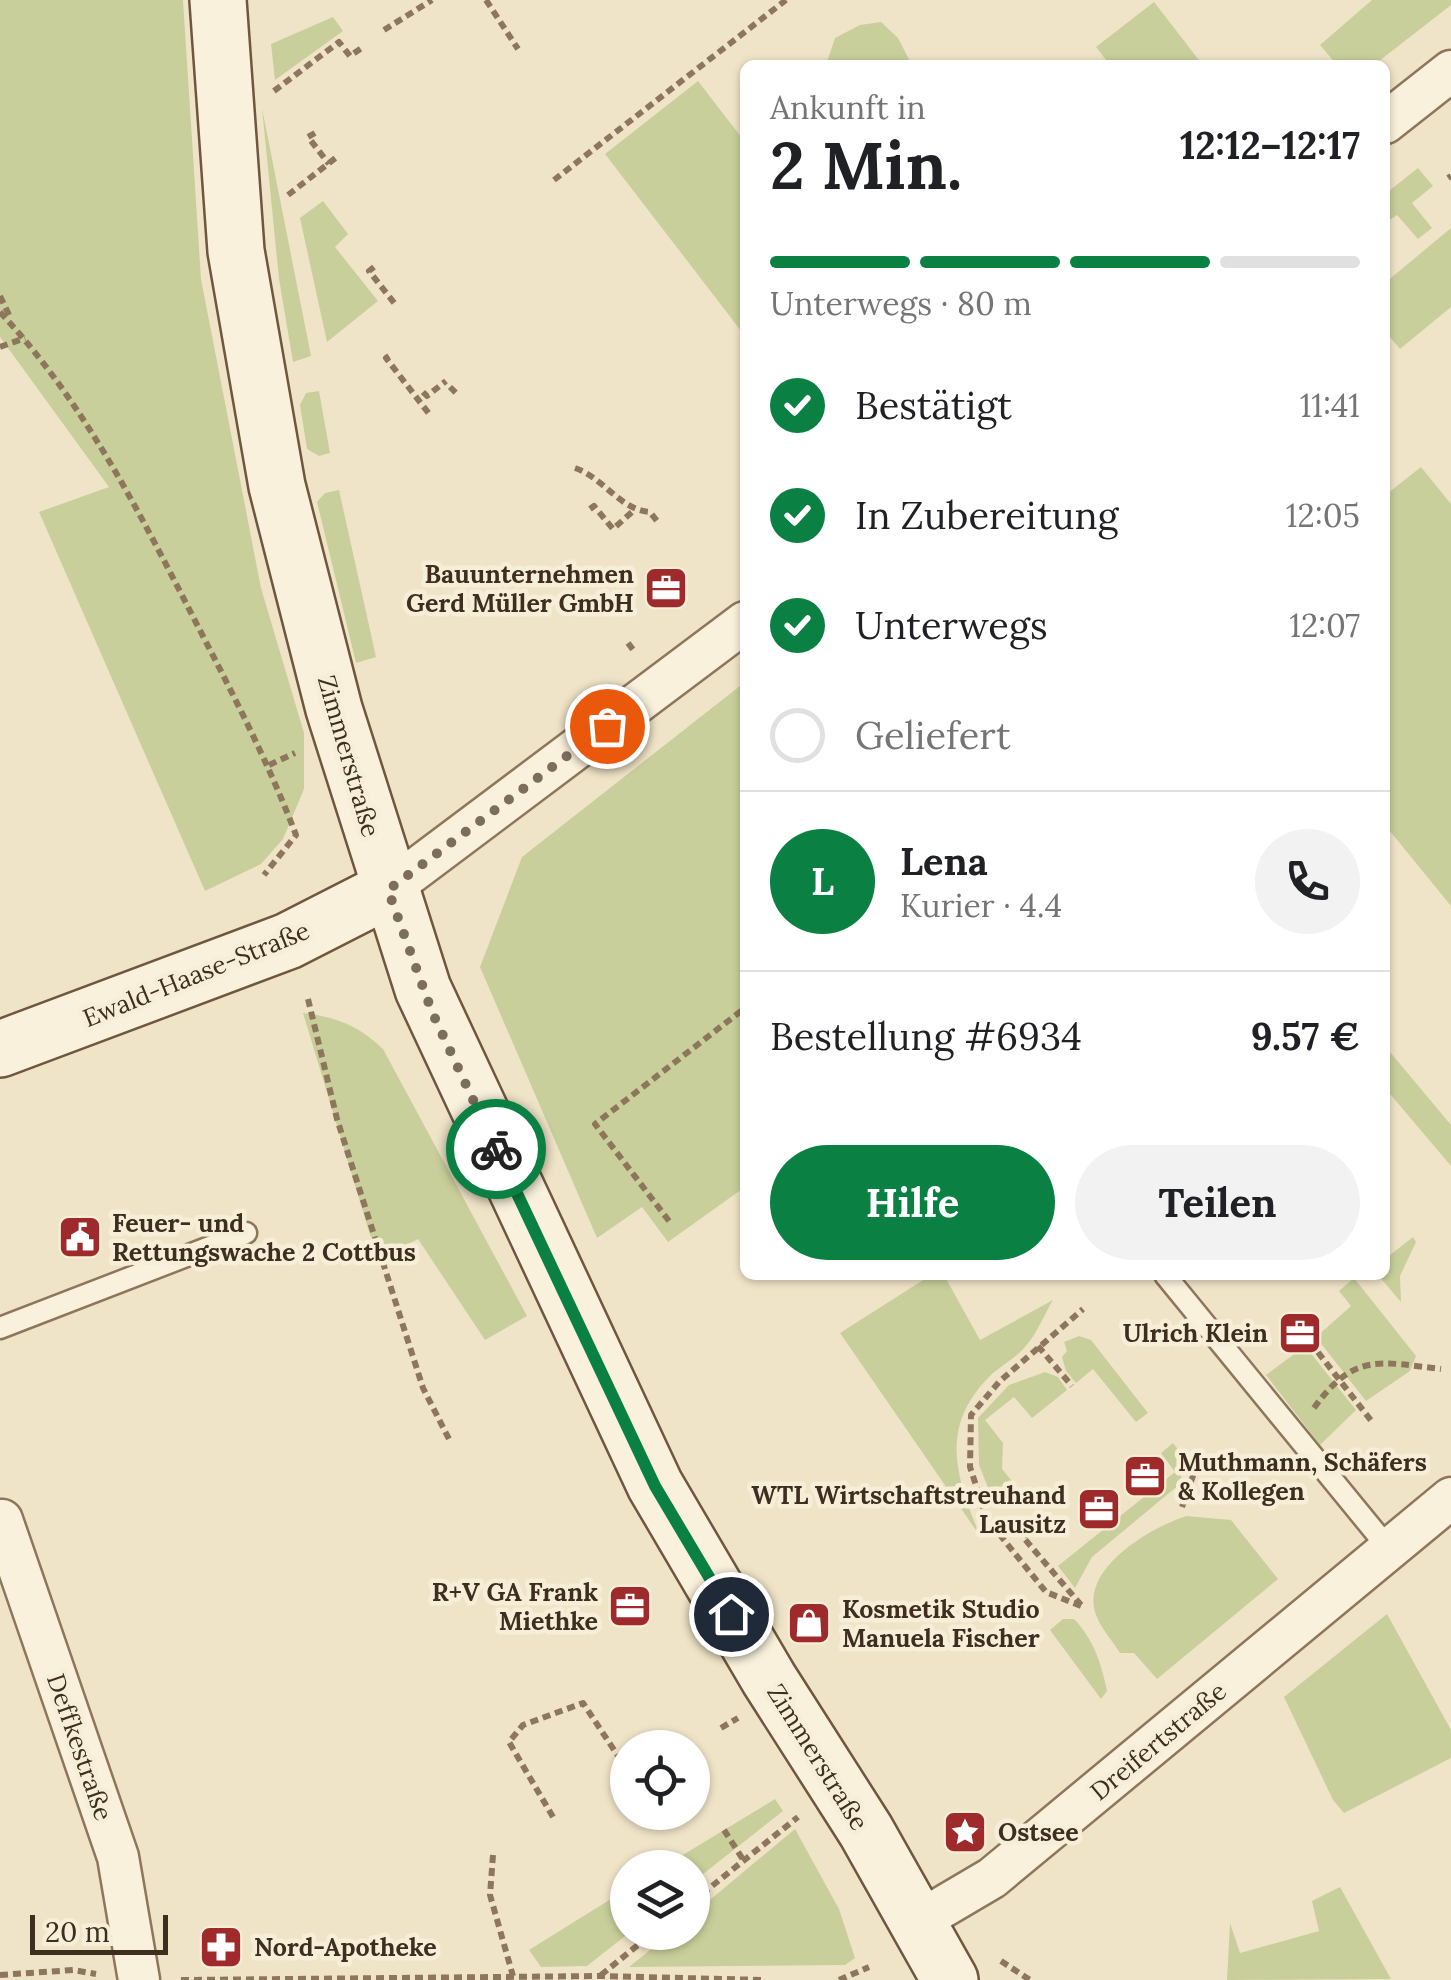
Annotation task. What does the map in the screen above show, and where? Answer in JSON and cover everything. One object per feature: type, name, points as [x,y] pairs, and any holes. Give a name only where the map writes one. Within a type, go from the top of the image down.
[{"type":"street","name":"Zimmerstraße","points":[[218,0],[236,251],[261,408],[285,522],[388,890],[432,1012],[655,1486],[919,1920],[950,1980]]},
{"type":"street","points":[[1390,119],[1451,71]]},
{"type":"street","points":[[388,890],[740,626]]},
{"type":"street","name":"Ewald-Haase-Straße","points":[[0,1049],[288,941],[388,890]]},
{"type":"street","name":"Dreifertstraße","points":[[919,1920],[992,1878],[1451,1498]]},
{"type":"street","name":"Deffkestraße","points":[[1,1517],[118,1857],[122,1978]]},
{"type":"lane","points":[[0,1328],[246,1233]]},
{"type":"lane","points":[[1169,1280],[1389,1549]]},
{"type":"path","points":[[384,30],[432,0]]},
{"type":"path","points":[[486,0],[518,49]]},
{"type":"path","points":[[554,180],[786,0]]},
{"type":"path","points":[[286,83],[339,42],[350,56],[363,47]]},
{"type":"path","points":[[314,133],[308,138],[329,164]]},
{"type":"path","points":[[288,195],[338,156]]},
{"type":"path","points":[[374,267],[368,271],[395,304]]},
{"type":"path","points":[[0,296],[16,329]]},
{"type":"path","points":[[0,312],[26,337],[109,455],[269,765],[296,835],[264,875]]},
{"type":"path","points":[[0,347],[26,337]]},
{"type":"path","points":[[389,356],[386,358],[430,416]]},
{"type":"path","points":[[423,392],[427,396],[448,384],[458,395]]},
{"type":"path","points":[[576,468],[596,475],[634,511],[650,512],[658,522]]},
{"type":"path","points":[[590,509],[594,506],[613,529],[634,511]]},
{"type":"path","points":[[628,643],[634,652]]},
{"type":"path","points":[[269,765],[305,749]]},
{"type":"path","points":[[308,999],[337,1119],[400,1316],[424,1388],[450,1441]]},
{"type":"path","points":[[668,1221],[595,1124],[629,1102],[740,1012]]},
{"type":"path","points":[[1030,1532],[1023,1536],[1082,1606],[1046,1592],[987,1520],[970,1467],[971,1415],[1038,1346],[1084,1309]]},
{"type":"path","points":[[1310,1342],[1373,1422]]},
{"type":"path","points":[[1038,1346],[1072,1386]]},
{"type":"path","points":[[1308,1449],[1314,1407],[1339,1378],[1376,1360],[1442,1369]]},
{"type":"path","points":[[1182,1507],[1200,1454]]},
{"type":"path","points":[[553,1817],[509,1742],[523,1725],[583,1703],[610,1744]]},
{"type":"path","points":[[710,1888],[799,1816]]},
{"type":"path","points":[[724,1830],[744,1861]]},
{"type":"path","points":[[493,1855],[490,1895],[513,1976]]},
{"type":"path","points":[[600,1976],[632,1950]]},
{"type":"path","points":[[1001,1961],[1030,1980]]},
{"type":"path","points":[[838,1980],[869,1967]]},
{"type":"path","points":[[0,1975],[73,1970],[122,1978]]},
{"type":"path","points":[[162,1980],[513,1976],[764,1980]]},
{"type":"green space","points":[[0,0],[183,0],[201,279],[261,588],[304,733],[304,789],[283,839],[261,864],[205,891],[39,512],[109,487],[0,337]]},
{"type":"green space","points":[[1372,0],[1451,0],[1451,5],[1380,60],[1333,60],[1320,45]]},
{"type":"green space","points":[[1154,2],[1198,60],[1106,60],[1096,47]]},
{"type":"green space","points":[[333,17],[343,31],[275,80],[271,44]]},
{"type":"green space","points":[[881,22],[898,38],[909,60],[828,60],[835,38],[860,25]]},
{"type":"green space","points":[[698,81],[740,136],[740,330],[605,154]]},
{"type":"green space","points":[[262,108],[311,356],[293,362],[279,279]]},
{"type":"green space","points":[[1418,168],[1433,186],[1412,203],[1432,228],[1418,239],[1397,215],[1390,220],[1390,190]]},
{"type":"green space","points":[[323,201],[348,234],[335,247],[378,301],[327,342],[300,218]]},
{"type":"green space","points":[[1451,228],[1451,307],[1400,349],[1390,337],[1390,279]]},
{"type":"green space","points":[[319,391],[330,453],[319,456],[307,449],[300,405],[306,393]]},
{"type":"green space","points":[[1421,467],[1451,504],[1451,906],[1390,831],[1390,491]]},
{"type":"green space","points":[[339,490],[376,657],[356,663],[317,502],[325,493]]},
{"type":"green space","points":[[740,686],[740,1191],[668,1242],[642,1207],[597,1238],[480,967],[522,857]]},
{"type":"green space","points":[[303,1013],[347,1024],[383,1049],[527,1316],[485,1340],[418,1239],[387,1255],[370,1235]]},
{"type":"green space","points":[[1390,1052],[1451,1125],[1451,1166],[1390,1094]]},
{"type":"green space","points":[[1413,1237],[1416,1242],[1400,1276],[1401,1302],[1382,1280],[1390,1280],[1390,1255]]},
{"type":"green space","points":[[923,1280],[947,1280],[980,1340],[1053,1300],[1029,1342],[989,1377],[963,1415],[958,1434],[959,1473],[980,1536],[840,1333]]},
{"type":"green space","points":[[1356,1280],[1416,1356],[1410,1371],[1366,1401],[1316,1337],[1351,1306],[1339,1291]]},
{"type":"green space","points":[[1079,1336],[1091,1340],[1148,1413],[1136,1422],[1093,1369],[1076,1383],[1066,1371],[1062,1357],[1067,1351],[1064,1342]]},
{"type":"green space","points":[[1305,1346],[1356,1410],[1320,1445],[1266,1375]]},
{"type":"green space","points":[[1045,1372],[1058,1377],[1067,1390],[1032,1418],[1014,1397],[985,1420],[1003,1443],[1002,1469],[1017,1487],[995,1505],[979,1465],[978,1418],[1009,1385]]},
{"type":"green space","points":[[1173,1443],[1184,1457],[1180,1484],[1092,1557],[1075,1588],[1058,1566],[1175,1472],[1161,1453]]},
{"type":"green space","points":[[1186,1516],[1231,1520],[1278,1579],[1157,1679],[1134,1653],[1120,1653],[1097,1617],[1094,1595],[1099,1580],[1123,1551],[1156,1529]]},
{"type":"green space","points":[[1387,1614],[1451,1730],[1451,1758],[1344,1813],[1333,1800],[1284,1697]]},
{"type":"green space","points":[[1063,1619],[1074,1619],[1092,1644],[1107,1691],[1101,1699],[1050,1630]]},
{"type":"green space","points":[[775,1799],[783,1811],[710,1869],[710,1850],[691,1850]]},
{"type":"green space","points":[[795,1829],[839,1909],[855,1958],[845,1965],[629,1967],[650,1950],[710,1950],[710,1900]]},
{"type":"green space","points":[[1340,1887],[1391,1979],[1227,1980],[1230,1923],[1240,1953],[1319,1931],[1312,1901]]},
{"type":"green space","points":[[610,1900],[610,1948],[587,1966],[541,1967],[529,1950]]},
{"type":"way so far","points":[[496,1149],[432,1012],[388,890],[607,726]]},
{"type":"place","name":"Bauunternehmen Gerd Müller GmbH","points":[[666,588]]},
{"type":"place","name":"Feuer- und Rettungswache 2 Cottbus","points":[[80,1237]]},
{"type":"place","name":"Ulrich Klein","points":[[1300,1333]]},
{"type":"place","name":"Muthmann, Schäfers & Kollegen","points":[[1145,1476]]},
{"type":"place","name":"WTL Wirtschaftstreuhand Lausitz","points":[[1099,1509]]},
{"type":"place","name":"R+V GA Frank Miethke","points":[[630,1606]]},
{"type":"place","name":"Kosmetik Studio Manuela Fischer","points":[[809,1623]]},
{"type":"place","name":"Ostsee","points":[[965,1832]]},
{"type":"place","name":"Nord-Apotheke","points":[[221,1947]]},
{"type":"route","points":[[496,1149],[655,1486],[731,1614]]}]
